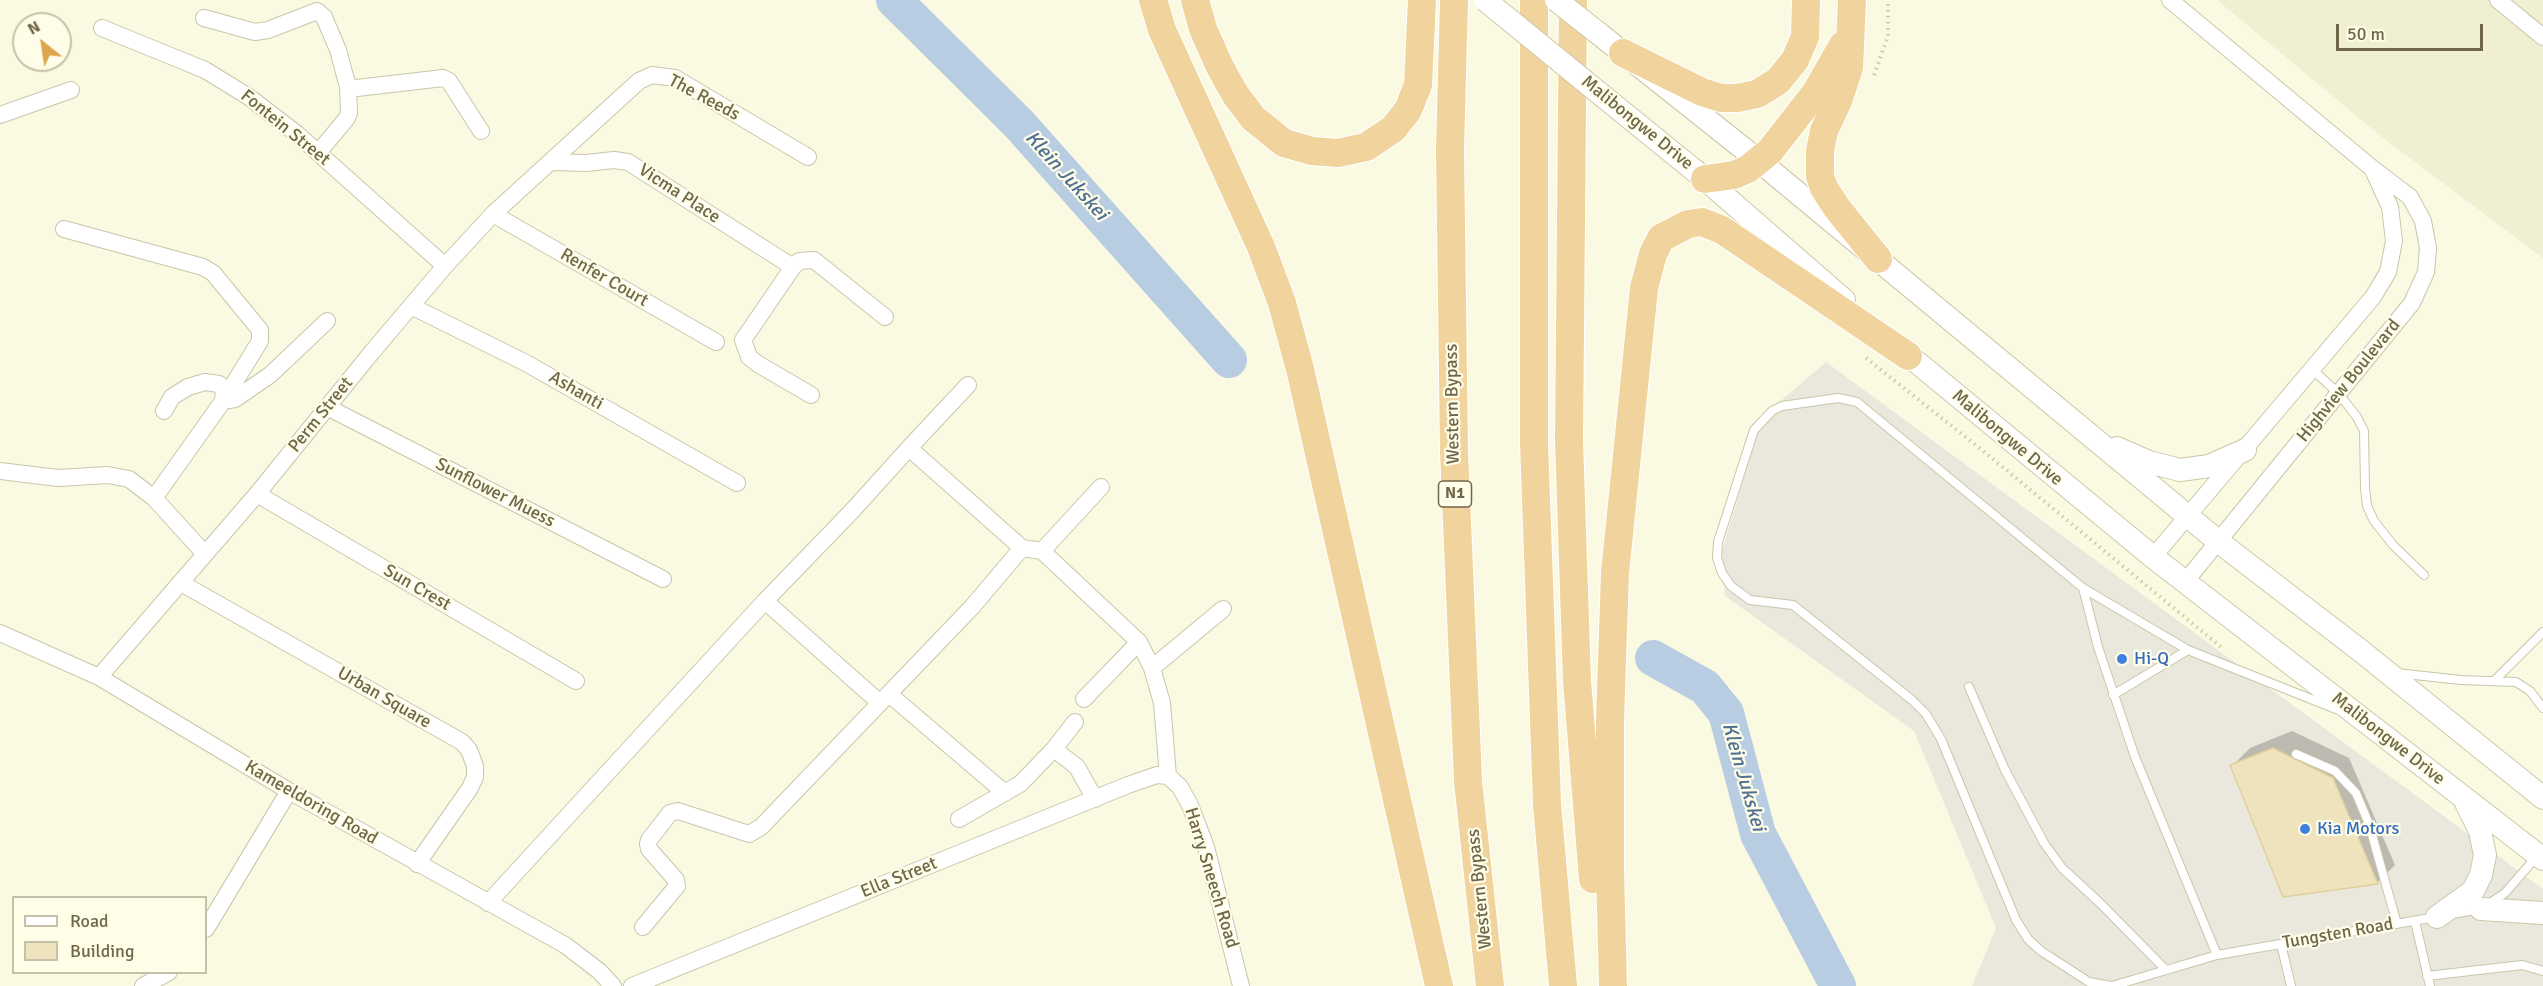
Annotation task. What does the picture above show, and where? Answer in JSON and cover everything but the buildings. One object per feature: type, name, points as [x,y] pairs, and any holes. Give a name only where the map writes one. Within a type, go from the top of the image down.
[{"type":"highway","points":[[1153,0],[1162,30],[1209,138],[1261,247],[1282,303],[1300,369],[1439,986]]},
{"type":"highway","points":[[1195,0],[1203,29],[1220,67],[1235,94],[1253,118],[1284,143],[1312,151],[1338,153],[1366,147],[1393,129],[1408,110],[1418,85],[1422,0]]},
{"type":"highway","name":"Western Bypass","points":[[1454,0],[1450,150],[1454,451],[1468,782],[1490,986]]},
{"type":"highway","points":[[1534,0],[1534,443],[1547,804],[1563,986]]},
{"type":"highway","points":[[1574,0],[1569,440],[1577,681],[1593,881],[1611,986]]},
{"type":"highway","points":[[1623,53],[1702,93],[1721,98],[1737,98],[1757,93],[1778,81],[1795,60],[1805,37],[1806,0]]},
{"type":"highway","points":[[1852,0],[1849,68],[1838,101],[1824,131],[1820,151],[1820,176],[1824,188],[1837,208],[1878,259]]},
{"type":"highway","points":[[1705,179],[1734,175],[1748,170],[1770,151],[1816,92],[1850,32]]},
{"type":"highway","points":[[1611,986],[1610,720],[1615,573],[1644,288],[1653,254],[1661,238],[1688,224],[1701,222],[1722,230],[1908,356]]},
{"type":"main road","name":"Malibongwe Drive","points":[[1485,0],[1705,179],[1908,356],[2153,557],[2541,854]]},
{"type":"main road","points":[[1556,0],[1759,160],[2188,517],[2387,672],[2543,798]]},
{"type":"main road","points":[[2094,438],[2149,462],[2180,470],[2209,466],[2245,450]]},
{"type":"main road","points":[[2426,919],[2473,891],[2481,875],[2486,855],[2480,831],[2464,797]]},
{"type":"main road","points":[[2481,909],[2543,913]]},
{"type":"street","name":"Highview Boulevard","points":[[2170,0],[2373,169],[2410,197],[2423,221],[2428,248],[2426,272],[2412,303],[2185,582]]},
{"type":"street","points":[[2498,0],[2543,37]]},
{"type":"street","points":[[204,18],[255,32],[268,30],[317,11],[324,17],[338,50],[348,87],[347,118],[318,153]]},
{"type":"street","name":"Fontein Street","points":[[102,28],[205,69],[249,97],[318,153],[445,266]]},
{"type":"street","name":"The Reeds","points":[[552,162],[639,81],[652,75],[675,78],[808,157]]},
{"type":"street","points":[[348,87],[357,88],[443,78],[449,81],[481,131]]},
{"type":"street","points":[[0,115],[71,90]]},
{"type":"street","name":"Vicma Place","points":[[552,162],[586,163],[614,160],[628,162],[793,267]]},
{"type":"street","name":"Perm Street","points":[[99,677],[257,494],[445,266],[493,214],[552,162]]},
{"type":"street","name":"Highview Boulevard","points":[[2153,557],[2313,370],[2373,297],[2388,272],[2394,242],[2390,207],[2373,169]]},
{"type":"street","name":"Renfer Court","points":[[493,214],[716,342]]},
{"type":"street","points":[[64,229],[203,267],[213,273],[260,330],[260,341],[223,401],[154,498]]},
{"type":"street","points":[[811,395],[749,357],[743,340],[793,267],[799,261],[814,260],[885,317]]},
{"type":"street","name":"Ashanti","points":[[411,306],[526,363],[737,483]]},
{"type":"street","points":[[223,401],[235,399],[270,375],[327,321]]},
{"type":"street","points":[[164,411],[172,397],[188,387],[205,382],[219,384],[224,389],[223,401]]},
{"type":"street","points":[[488,903],[765,601],[968,385]]},
{"type":"street","name":"Sunflower Muess","points":[[327,407],[663,579]]},
{"type":"street","points":[[909,448],[1022,548],[1042,551],[1139,642],[1152,668],[1162,703],[1168,776]]},
{"type":"street","points":[[0,471],[57,478],[108,474],[129,479],[154,498],[205,554]]},
{"type":"street","points":[[1042,551],[1101,487]]},
{"type":"street","name":"Sun Crest","points":[[257,494],[576,681]]},
{"type":"street","points":[[643,927],[677,886],[676,880],[649,849],[648,844],[670,813],[678,811],[749,834],[754,832],[972,607],[1022,548]]},
{"type":"street","name":"Urban Square","points":[[181,583],[462,742],[469,750],[475,766],[475,777],[470,788],[417,864]]},
{"type":"street","points":[[765,601],[1005,794]]},
{"type":"street","points":[[1152,668],[1223,609]]},
{"type":"street","name":"Kameeldoring Road","points":[[0,633],[99,677],[289,791],[565,945],[599,971],[613,986]]},
{"type":"street","points":[[1084,699],[1139,642]]},
{"type":"street","points":[[959,819],[1020,784],[1054,749],[1075,722]]},
{"type":"street","points":[[1054,749],[1077,767],[1095,799]]},
{"type":"street","name":"Ella Street","points":[[632,986],[1095,799],[1157,775],[1168,776]]},
{"type":"street","name":"Harry Sneech Road","points":[[1168,776],[1180,787],[1190,805],[1206,847],[1233,946],[1241,986]]},
{"type":"street","points":[[207,927],[289,791]]},
{"type":"street","points":[[143,986],[165,974]]},
{"type":"lane","points":[[2313,370],[2338,394],[2357,417],[2364,431],[2365,488],[2367,506],[2374,521],[2393,545],[2424,575]]},
{"type":"lane","points":[[2112,986],[2089,982],[2041,951],[2028,939],[2016,920],[1941,739],[1926,714],[1912,700],[1793,605],[1750,600],[1731,586],[1722,573],[1718,558],[1718,542],[1749,445],[1761,421],[1782,406],[1838,398],[1857,402],[1883,421],[2083,588],[2188,650],[2362,719]]},
{"type":"lane","points":[[2083,588],[2113,695],[2134,757],[2217,955]]},
{"type":"lane","points":[[2494,681],[2543,632]]},
{"type":"lane","points":[[2113,695],[2188,650]]},
{"type":"lane","points":[[2387,672],[2516,682],[2529,691],[2543,708]]},
{"type":"lane","points":[[1969,687],[2005,770],[2044,843],[2062,868],[2165,969]]},
{"type":"lane","points":[[2296,754],[2335,771],[2356,793],[2369,824],[2397,924]]},
{"type":"lane","name":"Tungsten Road","points":[[2112,986],[2217,955],[2481,909],[2505,893],[2541,854]]},
{"type":"lane","points":[[2426,919],[2427,975],[2430,986]]},
{"type":"lane","points":[[2281,944],[2290,986]]},
{"type":"lane","points":[[2427,975],[2522,965],[2543,971]]},
{"type":"path","points":[[1864,357],[1982,450],[2225,651]]},
{"type":"shaded area","points":[[2217,0],[2543,0],[2543,258],[2382,137]]},
{"type":"shaded area","points":[[1826,362],[2543,889],[2543,986],[1972,986],[1996,928],[1914,731],[1725,596],[1722,551],[1762,417]]},
{"type":"waterway","name":"Klein Jukskei","points":[[894,0],[1019,124],[1229,360]]},
{"type":"waterway","name":"Klein Jukskei","points":[[1653,658],[1705,687],[1726,713],[1758,834],[1838,986]]},
{"type":"place","name":"Hi-Q","points":[[2122,659]]},
{"type":"place","name":"Kia Motors","points":[[2305,829]]}]
